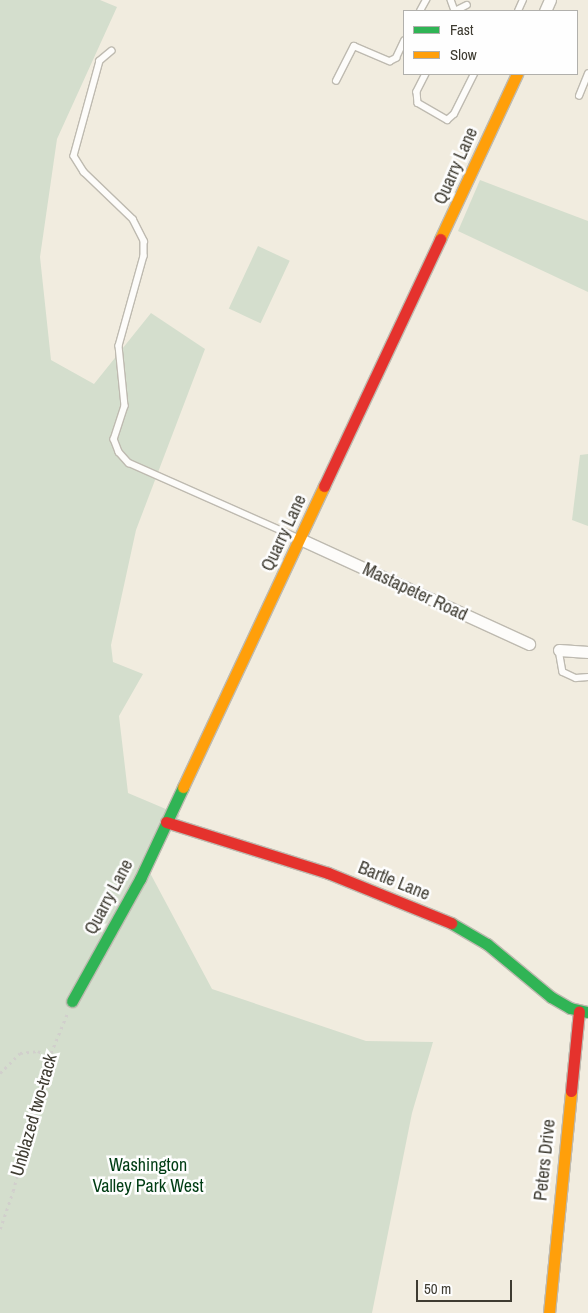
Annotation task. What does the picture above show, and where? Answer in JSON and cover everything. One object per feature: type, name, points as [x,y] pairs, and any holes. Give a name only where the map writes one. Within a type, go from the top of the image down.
[{"type":"street","name":"Quarry Lane","points":[[72,1001],[140,879],[517,75]]},
{"type":"street","name":"Mastapeter Road","points":[[300,539],[529,644]]},
{"type":"street","points":[[559,650],[588,652]]},
{"type":"street","name":"Bartle Lane","points":[[166,822],[328,873],[457,926],[487,944],[551,997],[583,1011]]},
{"type":"street","name":"Peters Drive","points":[[549,1313],[583,1011]]},
{"type":"lane","points":[[457,10],[467,5]]},
{"type":"lane","points":[[336,81],[354,46],[390,61],[396,58],[403,43]]},
{"type":"lane","points":[[112,51],[100,61],[74,156],[84,172],[133,219],[144,241],[144,256],[119,346],[125,406],[114,439],[119,452],[129,463],[300,539]]},
{"type":"lane","points":[[579,96],[588,74]]},
{"type":"lane","points":[[426,75],[417,92],[418,103],[447,120],[454,114],[474,75]]},
{"type":"lane","points":[[559,650],[563,672],[576,678],[588,677]]},
{"type":"path","name":"Unblazed two-track","points":[[0,1229],[7,1210],[49,1057],[72,1001]]},
{"type":"path","points":[[0,1074],[20,1052],[38,1051],[49,1057]]},
{"type":"path","points":[[0,1212],[7,1210]]},
{"type":"green space","name":"Washington Valley Park West","points":[[0,0],[100,0],[117,7],[57,139],[40,257],[51,360],[94,384],[151,313],[205,349],[136,530],[111,645],[113,662],[143,674],[119,716],[128,793],[180,815],[149,871],[212,989],[366,1041],[433,1042],[412,1113],[372,1313],[0,1313]]},
{"type":"green space","points":[[480,180],[588,221],[588,292],[458,231]]},
{"type":"green space","points":[[258,246],[290,261],[261,323],[229,309]]},
{"type":"green space","points":[[588,454],[588,526],[572,520],[580,455]]},
{"type":"traffic: fast","points":[[72,1001],[140,879],[183,787]]},
{"type":"traffic: fast","points":[[451,923],[487,944],[551,997],[570,1008],[588,1012]]},
{"type":"traffic: slow","points":[[440,239],[517,75]]},
{"type":"traffic: slow","points":[[183,787],[324,486]]},
{"type":"traffic: slow","points":[[549,1313],[571,1091]]},
{"type":"traffic: jam","points":[[324,486],[440,239]]},
{"type":"traffic: jam","points":[[166,822],[328,873],[451,923]]},
{"type":"traffic: jam","points":[[571,1091],[579,1011]]}]
